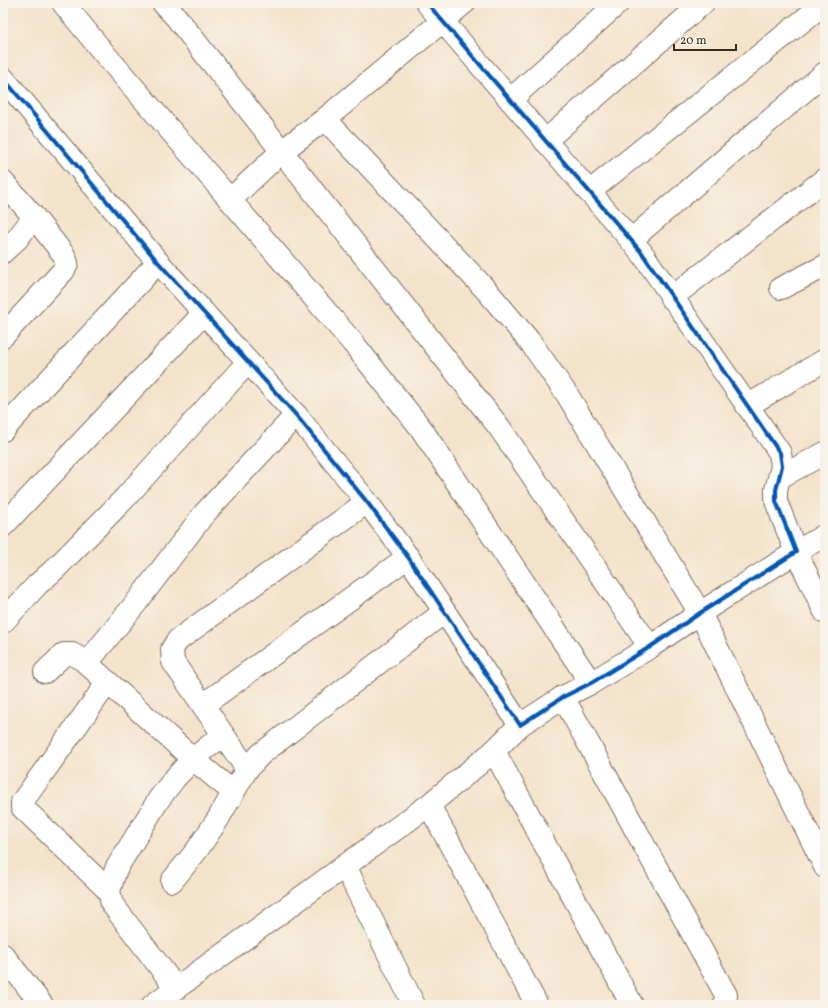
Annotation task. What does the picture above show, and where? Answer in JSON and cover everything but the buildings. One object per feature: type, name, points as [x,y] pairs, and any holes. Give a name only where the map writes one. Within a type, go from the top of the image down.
[{"type":"street","points":[[63,3],[103,52],[352,343],[420,427],[591,683]]},
{"type":"street","points":[[163,3],[176,17],[499,427],[650,648]]},
{"type":"street","points":[[427,3],[642,253],[671,298],[780,453],[782,466],[776,490],[776,501],[796,552],[825,612]]},
{"type":"street","points":[[230,200],[282,151],[325,119],[464,3]]},
{"type":"street","points":[[510,100],[618,3]]},
{"type":"street","points":[[545,141],[703,3]]},
{"type":"street","points":[[590,192],[825,3]]},
{"type":"street","points":[[631,240],[825,73]]},
{"type":"street","points":[[3,78],[158,262],[296,415],[367,502],[408,557],[520,725]]},
{"type":"street","points":[[325,119],[487,291],[531,343],[568,396],[700,613],[825,867]]},
{"type":"street","points":[[671,298],[825,178]]},
{"type":"street","points":[[3,182],[34,217],[64,255],[67,263],[64,270],[3,336]]},
{"type":"street","points":[[3,252],[17,239],[34,217]]},
{"type":"street","points":[[3,430],[158,262]]},
{"type":"street","points":[[781,288],[825,266]]},
{"type":"street","points":[[3,526],[204,313]]},
{"type":"street","points":[[747,406],[825,360]]},
{"type":"street","points":[[3,622],[37,585],[55,569],[125,498],[248,362]]},
{"type":"street","points":[[87,663],[136,603],[204,514],[296,415]]},
{"type":"street","points":[[780,477],[825,453]]},
{"type":"street","points":[[247,769],[173,662],[172,650],[178,640],[367,502]]},
{"type":"street","points":[[153,1005],[429,805],[494,751],[520,725],[563,697],[591,683],[650,648],[700,613],[825,535]]},
{"type":"street","points":[[203,705],[408,557]]},
{"type":"street","points":[[172,880],[197,850],[218,819],[247,769],[261,754],[444,612]]},
{"type":"street","points":[[46,672],[64,654],[72,654],[87,663],[193,759],[233,792]]},
{"type":"street","points":[[108,682],[22,802],[22,807],[109,891]]},
{"type":"street","points":[[563,697],[726,995],[725,1005]]},
{"type":"street","points":[[176,988],[112,904],[109,891],[116,870],[159,800],[175,778],[193,759],[224,735]]},
{"type":"street","points":[[494,751],[632,1005]]},
{"type":"street","points":[[429,805],[537,1005]]},
{"type":"street","points":[[345,866],[414,1005]]},
{"type":"street","points":[[3,955],[42,1005]]},
{"type":"cycle path","points":[[3,78],[158,262],[296,415],[367,502],[408,557],[520,725],[563,697],[591,683],[650,647],[700,613],[796,552],[776,501],[776,490],[782,466],[780,453],[642,253],[427,3]]}]
